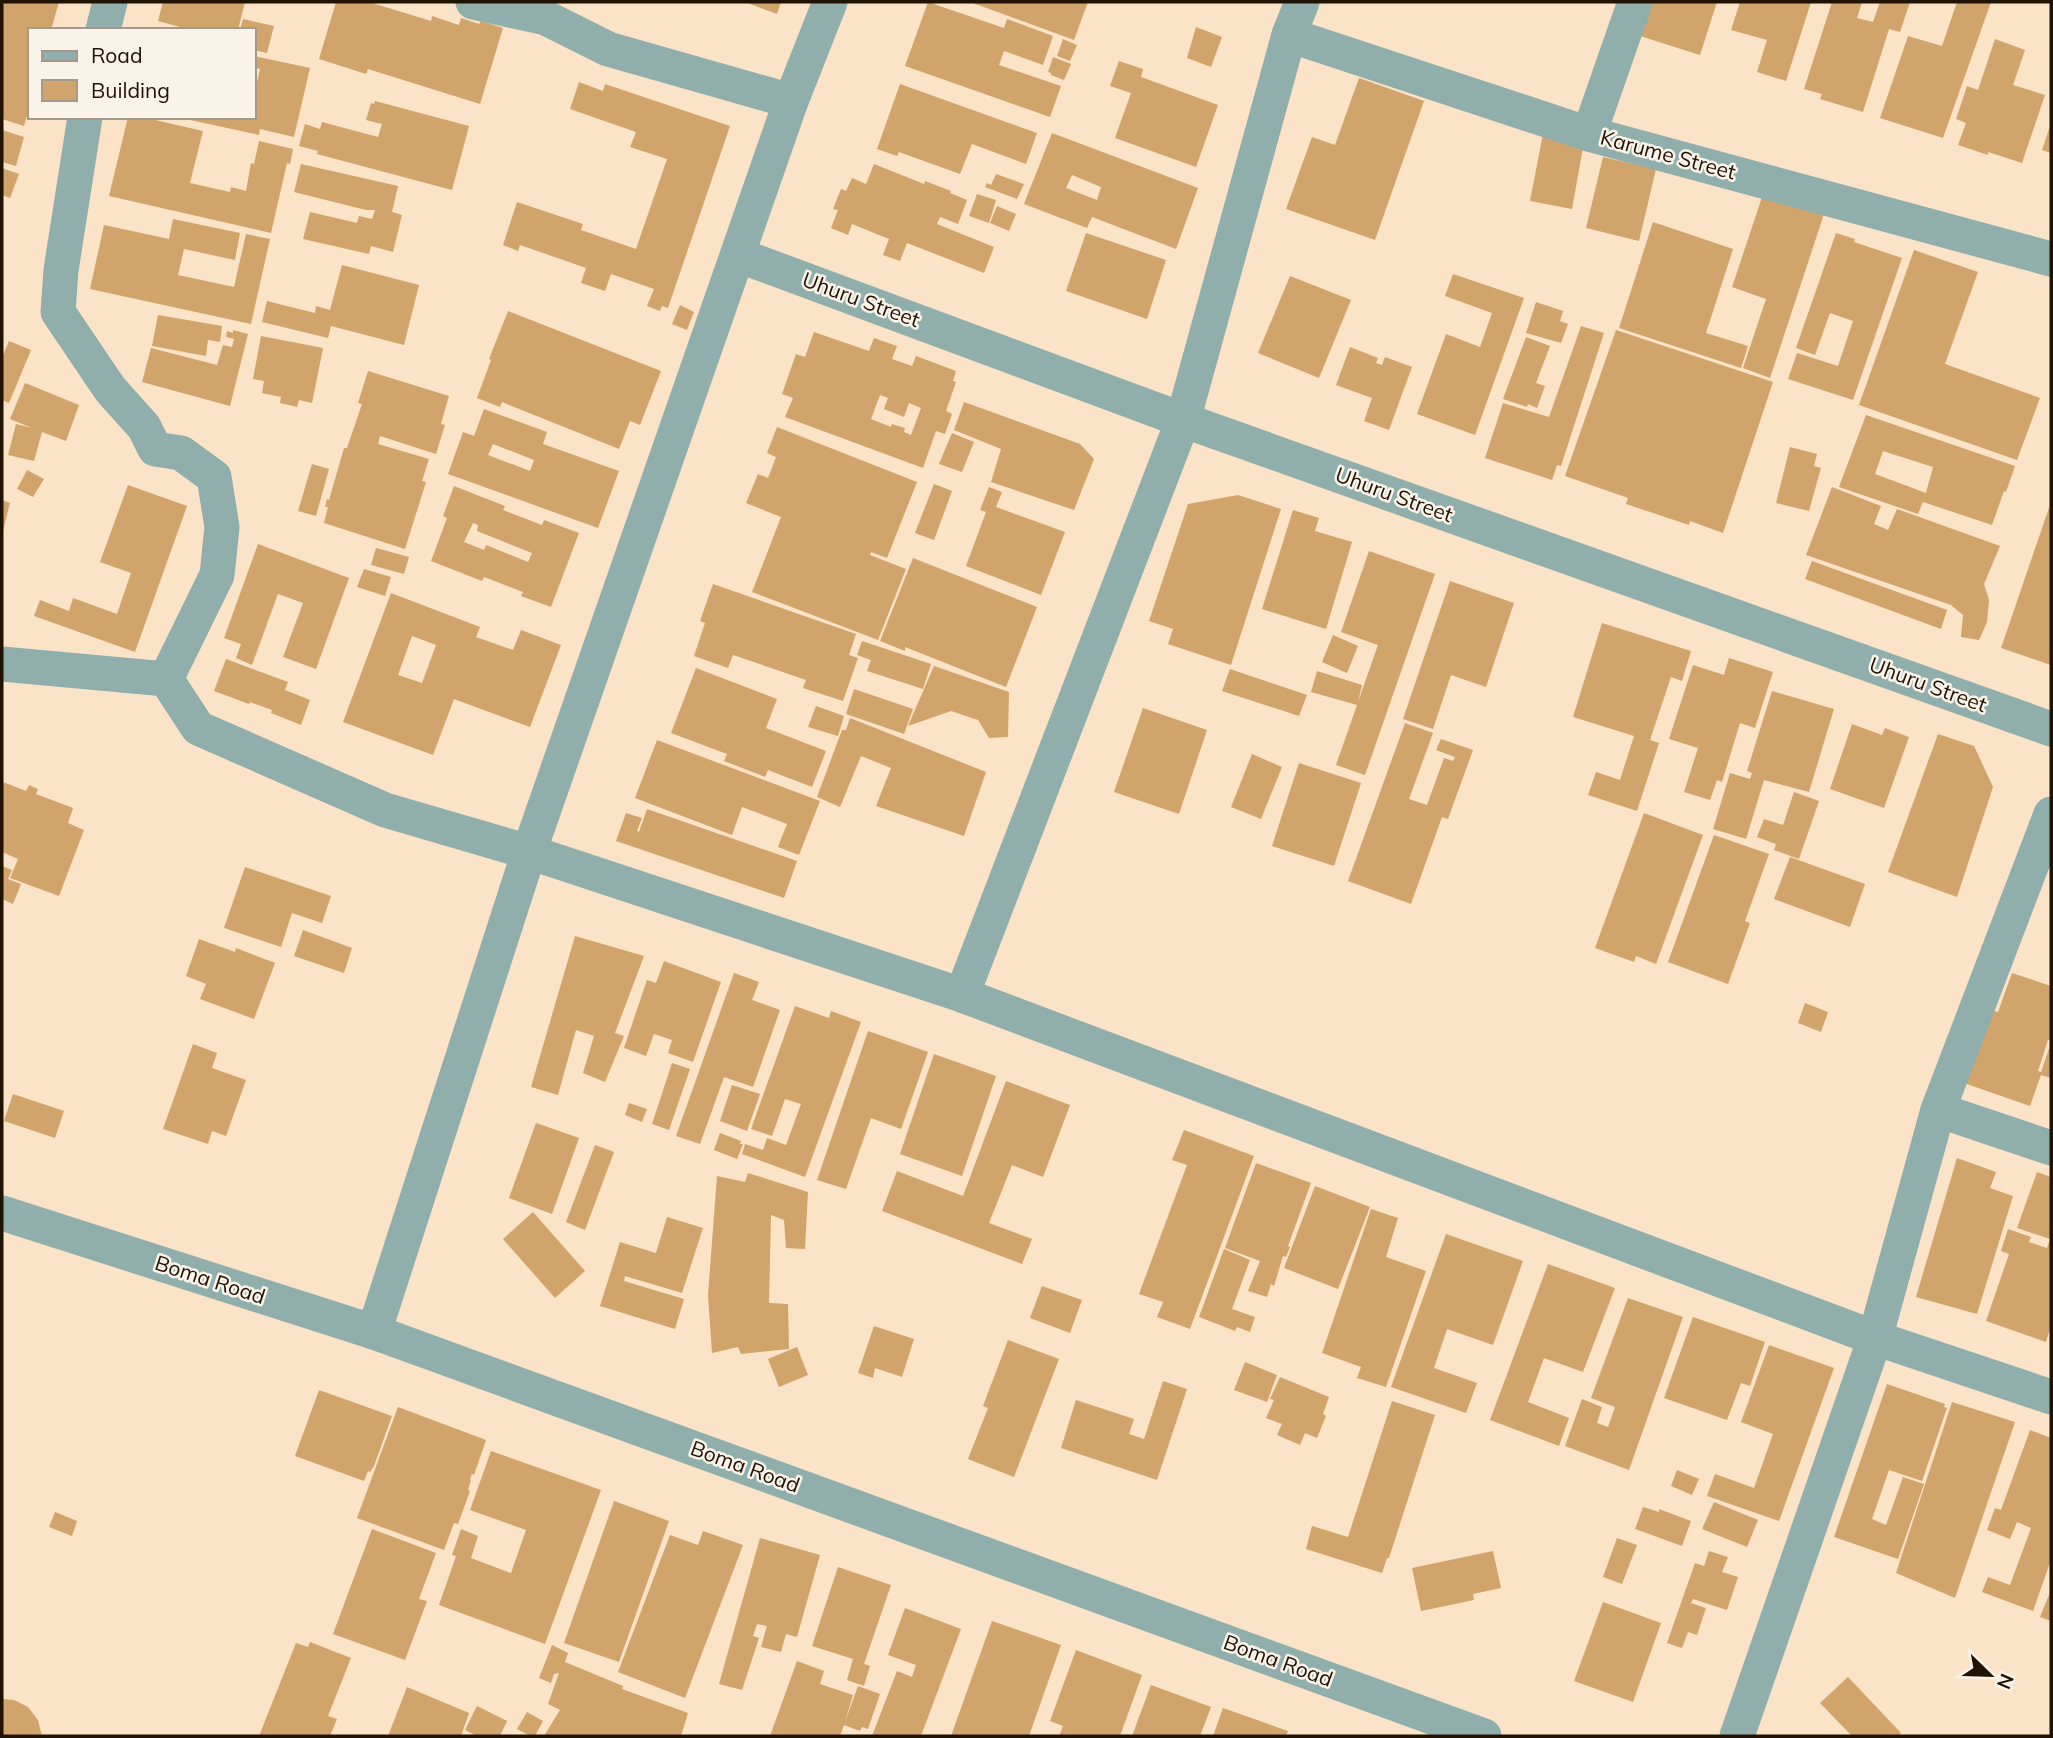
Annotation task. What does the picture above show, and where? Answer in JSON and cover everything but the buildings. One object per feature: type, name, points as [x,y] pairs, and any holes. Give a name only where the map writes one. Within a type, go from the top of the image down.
[{"type":"street","points":[[104,28],[110,2]]},
{"type":"street","points":[[472,2],[549,10],[608,49],[791,101]]},
{"type":"street","points":[[374,1332],[528,852],[791,101],[830,2]]},
{"type":"street","points":[[962,995],[1183,420],[1289,35],[1301,2]]},
{"type":"street","points":[[1589,134],[1635,2]]},
{"type":"street","name":"Karume Street","points":[[1289,35],[1589,134],[2051,259]]},
{"type":"street","points":[[85,119],[61,270],[58,312],[110,389],[144,427],[155,449],[181,453],[214,477],[222,527],[217,575],[166,679]]},
{"type":"street","name":"Uhuru Street","points":[[738,255],[1183,420],[2051,729]]},
{"type":"street","points":[[2,664],[166,679]]},
{"type":"street","points":[[166,679],[198,729],[386,810],[528,852],[962,995],[1875,1338],[2051,1397]]},
{"type":"street","points":[[1737,1736],[1875,1338],[1938,1110],[2051,814]]},
{"type":"street","points":[[1938,1110],[2051,1147]]},
{"type":"street","name":"Boma Road","points":[[2,1213],[374,1332],[1483,1736]]}]
